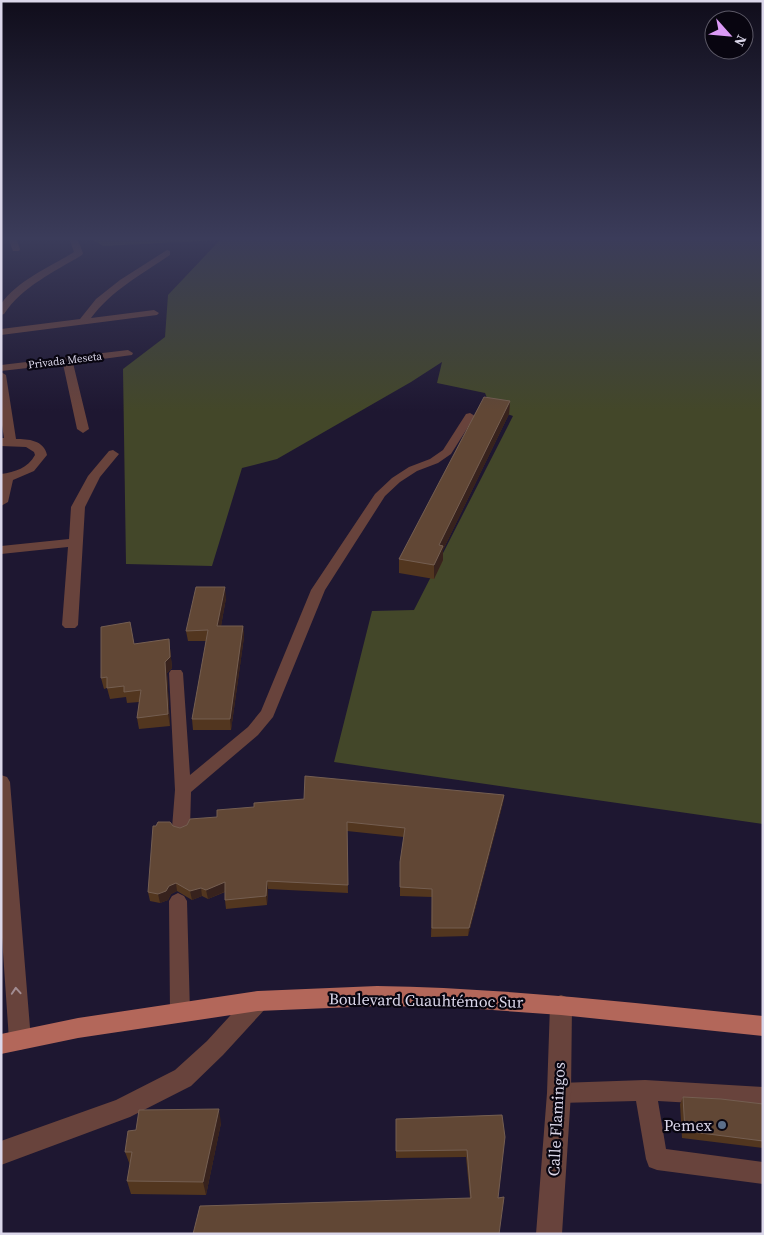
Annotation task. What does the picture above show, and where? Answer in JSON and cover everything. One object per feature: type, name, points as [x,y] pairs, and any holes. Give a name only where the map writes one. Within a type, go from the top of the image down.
[{"type":"main road","name":"Boulevard Cuauhtémoc Sur","points":[[10,1042],[78,1028],[258,1001],[377,996],[451,997],[561,1004],[763,1026]]},
{"type":"street","points":[[2,308],[15,296]]},
{"type":"street","points":[[84,322],[99,301],[106,296]]},
{"type":"street","points":[[1,332],[154,313]]},
{"type":"street","name":"Privada Meseta","points":[[1,368],[128,353]]},
{"type":"street","points":[[67,360],[83,429]]},
{"type":"street","points":[[1,375],[6,442],[29,443],[40,450],[41,455],[34,466],[27,471],[4,478],[1,502]]},
{"type":"street","points":[[70,625],[78,507],[94,476],[113,454]]},
{"type":"street","points":[[1,550],[75,542]]},
{"type":"street","points":[[2,790],[10,1042]]},
{"type":"street","points":[[1,1152],[122,1110],[183,1078],[215,1048],[258,1001]]},
{"type":"street","name":"Calle Flamingos","points":[[549,1234],[559,1093],[561,1004]]},
{"type":"lane","points":[[183,790],[253,731],[268,713],[318,590],[381,494],[396,480],[413,469],[434,461],[447,452],[470,416]]},
{"type":"lane","points":[[176,673],[183,790],[181,828]]},
{"type":"lane","points":[[178,900],[180,1013]]},
{"type":"lane","points":[[645,1090],[657,1159],[763,1173]]},
{"type":"lane","points":[[559,1093],[645,1090],[763,1097]]},
{"type":"green space","points":[[168,296],[763,296],[763,824],[334,762],[372,611],[414,610],[513,416],[491,408],[485,393],[437,383],[442,362],[411,382],[277,459],[242,468],[212,566],[126,564],[123,369],[165,337]]},
{"type":"building","points":[[484,397],[510,401],[439,545],[443,546],[434,565],[399,559]]},
{"type":"building","points":[[196,587],[225,587],[217,626],[243,626],[230,719],[192,719],[208,630],[186,631]]},
{"type":"building","points":[[130,622],[134,644],[169,639],[170,657],[165,662],[168,714],[137,718],[141,690],[124,692],[124,686],[107,688],[107,677],[101,678],[101,627]]},
{"type":"building","points":[[305,776],[504,795],[469,928],[432,928],[432,889],[400,887],[400,862],[405,828],[347,822],[348,885],[267,881],[266,896],[225,900],[225,882],[206,890],[201,888],[190,891],[176,883],[169,886],[166,891],[158,894],[148,892],[153,826],[156,826],[158,822],[170,822],[173,826],[180,828],[187,825],[190,819],[217,817],[217,810],[254,807],[254,803],[304,799]]},
{"type":"building","name":"Pemex","points":[[683,1097],[763,1104],[763,1141],[685,1131]]},
{"type":"building","points":[[219,1109],[203,1182],[127,1181],[132,1152],[125,1152],[128,1131],[136,1130],[139,1110]]},
{"type":"building","points":[[502,1115],[505,1137],[498,1198],[504,1197],[499,1234],[193,1234],[200,1206],[471,1198],[467,1150],[396,1151],[396,1119]]},
{"type":"place","name":"Pemex","points":[[722,1125]]}]
